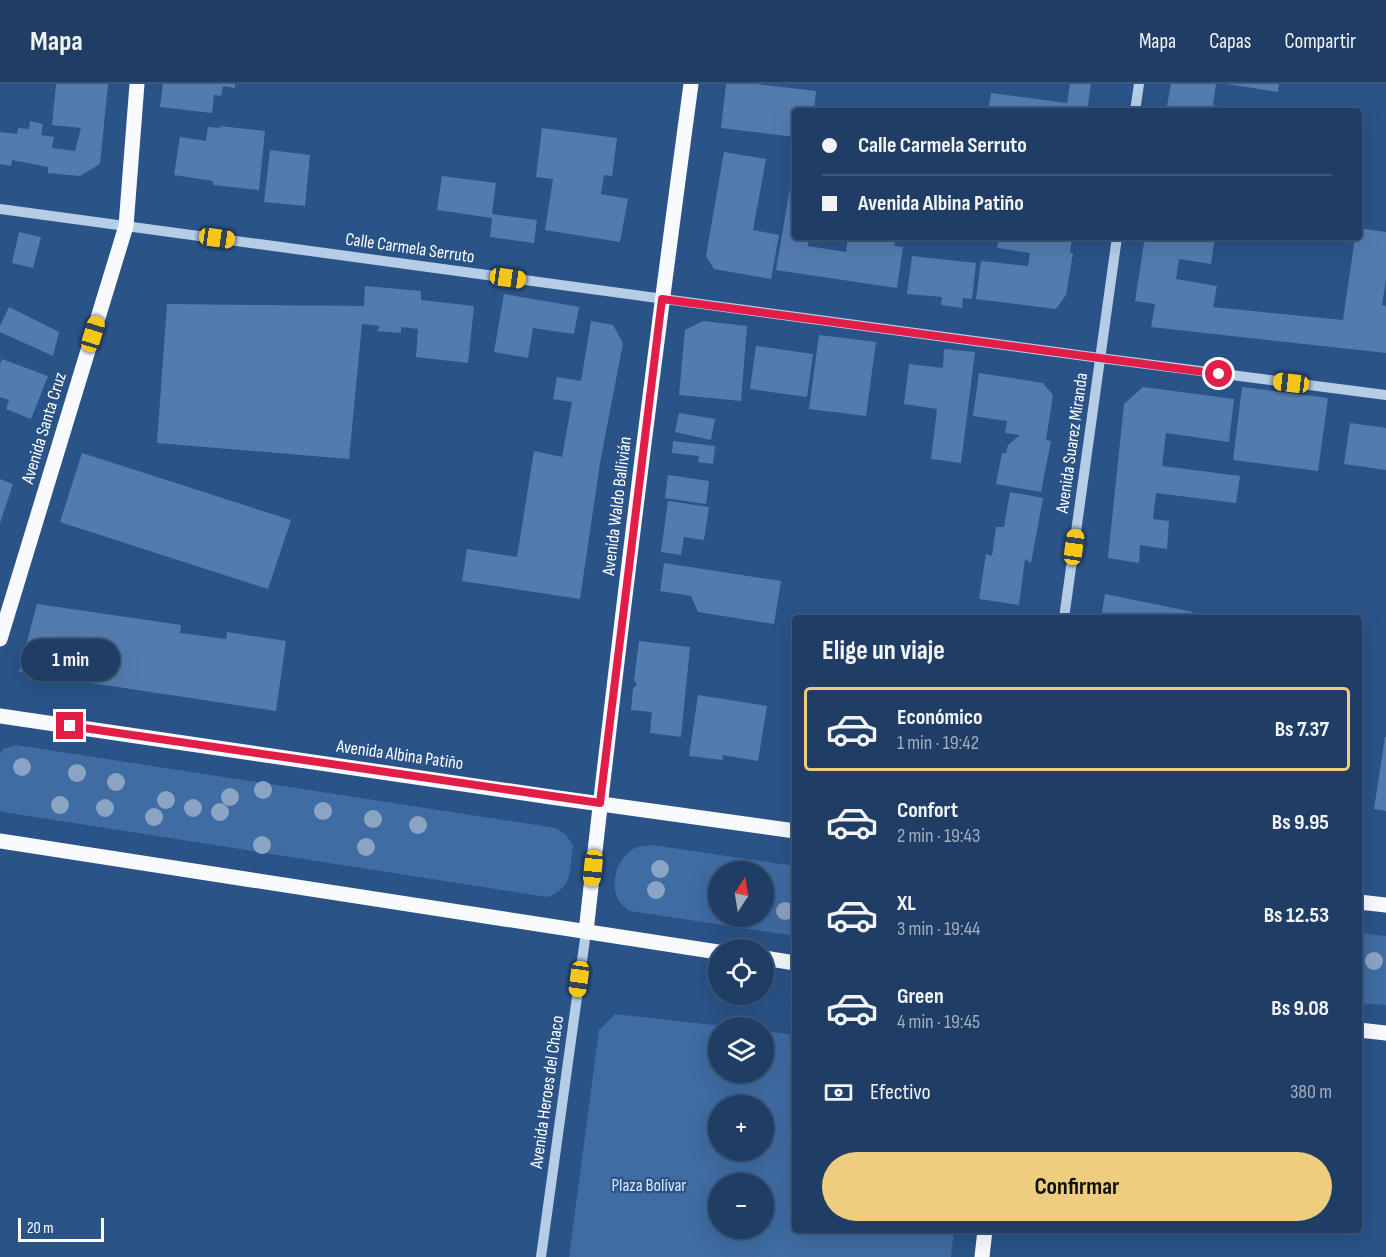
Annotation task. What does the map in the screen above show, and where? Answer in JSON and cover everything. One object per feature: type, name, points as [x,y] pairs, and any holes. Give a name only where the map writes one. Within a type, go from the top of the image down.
[{"type":"main road","name":"Avenida Santa Cruz","points":[[0,639],[126,226],[137,84]]},
{"type":"main road","name":"Avenida Waldo Ballivián","points":[[586,932],[662,299],[691,84]]},
{"type":"main road","name":"Avenida Albina Patiño","points":[[0,716],[792,831]]},
{"type":"main road","points":[[0,841],[708,950]]},
{"type":"main road","points":[[1362,902],[1386,905]]},
{"type":"main road","points":[[774,960],[792,963]]},
{"type":"main road","points":[[1362,1030],[1386,1033]]},
{"type":"main road","points":[[982,1257],[985,1233]]},
{"type":"street","points":[[1135,108],[1139,84]]},
{"type":"street","name":"Calle Carmela Serruto","points":[[0,209],[1386,395]]},
{"type":"street","name":"Avenida Suarez Miranda","points":[[1064,615],[1117,240]]},
{"type":"street","name":"Avenida Heroes del Chaco","points":[[541,1257],[586,932]]},
{"type":"green space","points":[[16,745],[556,828],[566,835],[573,845],[569,877],[562,888],[547,897],[3,812],[0,810],[0,754],[3,749]]},
{"type":"green space","points":[[652,845],[761,861],[708,861],[708,923],[630,911],[621,903],[615,890],[616,876],[621,861],[631,850]]},
{"type":"green space","points":[[774,863],[792,866],[792,936],[736,927],[774,927]]},
{"type":"green space","points":[[1362,933],[1386,936],[1386,1005],[1362,1003]]},
{"type":"green space","name":"Plaza Bolívar","points":[[615,1014],[708,1024],[708,1083],[774,1083],[774,1032],[792,1035],[792,1233],[954,1233],[951,1257],[569,1257],[599,1030]]},
{"type":"building","points":[[56,84],[108,84],[100,164],[80,176],[48,173],[48,167],[12,160],[11,166],[0,164],[0,132],[17,134],[18,128],[29,129],[30,121],[43,124],[41,135],[54,137],[52,148],[75,151],[81,128],[52,125]]},
{"type":"building","points":[[163,84],[235,84],[235,88],[223,86],[221,96],[214,95],[212,113],[160,107]]},
{"type":"building","points":[[726,84],[755,84],[816,91],[814,108],[792,108],[792,137],[721,128]]},
{"type":"building","points":[[1070,84],[1091,84],[1087,108],[988,108],[991,93],[1067,103]]},
{"type":"building","points":[[1171,84],[1216,84],[1213,105],[1220,106],[1220,108],[1167,108]]},
{"type":"building","points":[[1227,84],[1279,84],[1278,92]]},
{"type":"building","points":[[219,126],[265,131],[259,190],[213,185],[213,181],[174,175],[180,137],[206,141],[208,127],[221,128]]},
{"type":"building","points":[[542,128],[617,138],[612,176],[604,175],[601,194],[628,199],[620,242],[545,230],[553,179],[536,177]]},
{"type":"building","points":[[270,150],[310,155],[305,206],[264,202]]},
{"type":"building","points":[[724,152],[766,159],[753,230],[779,235],[771,279],[714,269],[706,256]]},
{"type":"building","points":[[442,176],[496,183],[492,214],[537,220],[534,243],[490,237],[492,218],[437,210]]},
{"type":"building","points":[[792,176],[792,240],[809,240],[808,246],[846,252],[848,240],[895,240],[894,246],[903,247],[897,288],[776,270]]},
{"type":"building","points":[[1362,228],[1386,232],[1386,279],[1382,305],[1386,306],[1386,353],[1151,327],[1155,304],[1135,301],[1145,240],[1215,240],[1211,264],[1179,259],[1176,279],[1217,286],[1213,307],[1343,320],[1355,240],[1362,240]]},
{"type":"building","points":[[19,232],[41,237],[33,268],[12,263]]},
{"type":"building","points":[[998,240],[1072,240],[1070,253],[1073,253],[1066,295],[1056,309],[976,299],[981,261],[1028,266],[1030,253],[997,248]]},
{"type":"building","points":[[912,256],[976,263],[972,299],[963,298],[962,308],[941,305],[942,297],[907,294]]},
{"type":"building","points":[[365,286],[421,291],[421,300],[474,306],[468,363],[416,357],[418,329],[401,327],[401,333],[377,331],[380,326],[362,324],[349,459],[157,443],[167,304],[364,306]]},
{"type":"building","points":[[504,294],[579,307],[574,334],[533,328],[528,358],[494,352]]},
{"type":"building","points":[[9,307],[59,332],[53,356],[0,332],[0,326]]},
{"type":"building","points":[[591,321],[613,325],[623,343],[600,463],[580,599],[462,581],[467,549],[517,557],[534,451],[562,457],[572,402],[553,399],[557,377],[581,381]]},
{"type":"building","points":[[703,321],[747,326],[741,401],[679,395],[685,330]]},
{"type":"building","points":[[819,335],[876,342],[866,416],[809,409]]},
{"type":"building","points":[[756,346],[813,354],[807,397],[750,389]]},
{"type":"building","points":[[944,349],[975,352],[961,463],[931,459],[937,409],[904,404],[909,364],[943,368]]},
{"type":"building","points":[[2,359],[48,376],[31,419],[6,409],[9,400],[0,397]]},
{"type":"building","points":[[979,373],[1043,383],[1053,395],[1046,440],[1051,441],[1041,492],[996,484],[1002,453],[1006,453],[1008,445],[1020,435],[1005,433],[1007,421],[973,416]]},
{"type":"building","points":[[1143,387],[1234,399],[1229,442],[1166,433],[1162,466],[1240,476],[1236,503],[1156,493],[1153,519],[1169,521],[1167,549],[1140,545],[1139,563],[1108,558],[1124,404]]},
{"type":"building","points":[[1242,387],[1328,398],[1318,471],[1233,460]]},
{"type":"building","points":[[679,413],[715,419],[711,440],[675,432]]},
{"type":"building","points":[[1350,423],[1386,428],[1386,470],[1344,464]]},
{"type":"building","points":[[673,441],[715,446],[713,464],[698,462],[699,456],[672,453]]},
{"type":"building","points":[[82,453],[291,520],[268,589],[60,522]]},
{"type":"building","points":[[668,475],[709,481],[706,504],[665,498]]},
{"type":"building","points":[[0,479],[13,484],[0,523]]},
{"type":"building","points":[[1010,492],[1043,498],[1031,563],[1025,559],[1019,605],[979,599],[986,554],[992,556],[996,527],[1004,527]]},
{"type":"building","points":[[668,501],[709,507],[704,540],[684,537],[681,555],[661,552]]},
{"type":"building","points":[[664,563],[781,581],[774,624],[698,612],[691,596],[660,591]]},
{"type":"building","points":[[1105,594],[1193,612],[1192,615],[1102,615]]},
{"type":"building","points":[[37,604],[181,625],[180,633],[226,639],[227,632],[286,641],[276,711],[19,672]]},
{"type":"building","points":[[639,641],[690,647],[681,737],[650,733],[652,712],[631,710],[633,688],[637,685],[634,680]]},
{"type":"building","points":[[698,695],[767,706],[758,761],[722,755],[723,760],[689,756]]},
{"type":"building","points":[[1386,737],[1386,811],[1374,809]]},
{"type":"route","points":[[70,726],[600,803],[662,299],[1219,374]]}]
